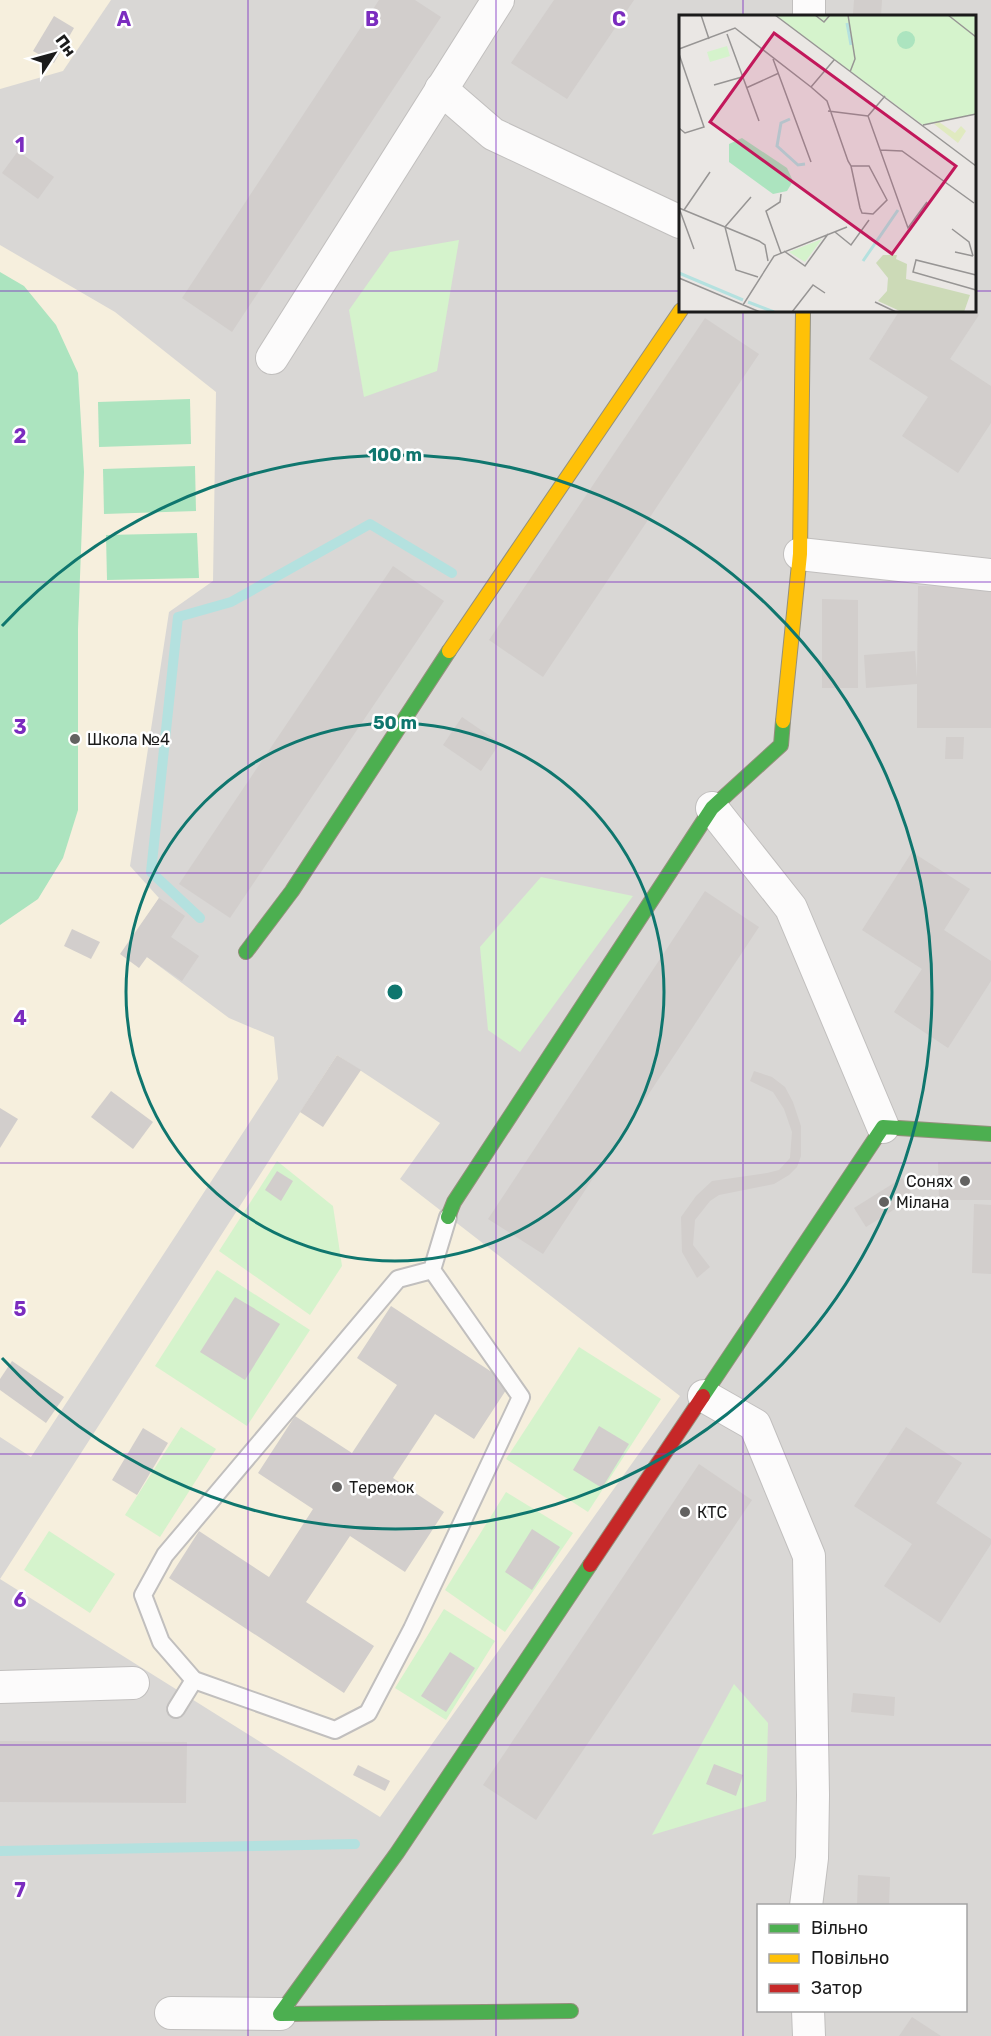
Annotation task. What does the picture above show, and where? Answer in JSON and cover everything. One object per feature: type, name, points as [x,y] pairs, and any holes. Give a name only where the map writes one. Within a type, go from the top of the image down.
[{"type":"street","points":[[272,358],[498,0]]},
{"type":"street","points":[[441,88],[494,134],[679,221]]},
{"type":"street","points":[[246,952],[298,882],[496,579],[680,312]]},
{"type":"street","points":[[448,1217],[454,1202],[712,808],[781,745],[800,554],[803,312]]},
{"type":"street","points":[[800,554],[991,575]]},
{"type":"street","points":[[712,808],[791,908],[883,1127]]},
{"type":"street","points":[[883,1127],[991,1134]]},
{"type":"street","points":[[280,2014],[397,1854],[883,1127]]},
{"type":"street","points":[[704,1396],[755,1425],[809,1556],[813,1796],[812,1858],[806,1904]]},
{"type":"street","points":[[0,1687],[133,1683]]},
{"type":"street","points":[[171,2013],[571,2011]]},
{"type":"street","points":[[808,2012],[809,2036]]},
{"type":"lane","points":[[432,1270],[448,1217]]},
{"type":"lane","points":[[432,1270],[521,1397],[412,1629],[368,1713],[335,1730],[194,1680],[161,1642],[143,1595],[165,1556],[398,1279],[432,1270]]},
{"type":"lane","points":[[176,1709],[194,1680]]},
{"type":"shaded area","points":[[0,0],[991,0],[991,2036],[0,2036]]},
{"type":"shaded area","points":[[0,0],[111,0],[63,71],[0,89]]},
{"type":"shaded area","name":"Школа №4","points":[[0,245],[115,312],[216,392],[213,581],[169,612],[130,866],[159,898],[145,919],[147,957],[229,1018],[274,1037],[278,1079],[31,1457],[0,1437]]},
{"type":"shaded area","name":"Теремок","points":[[337,1055],[440,1123],[400,1179],[680,1396],[380,1817],[0,1579]]},
{"type":"green space","points":[[459,240],[437,371],[364,397],[349,310],[390,252]]},
{"type":"green space","points":[[0,272],[24,286],[56,325],[78,373],[84,472],[78,629],[78,810],[63,858],[38,899],[0,925]]},
{"type":"green space","points":[[190,399],[191,444],[99,447],[98,402]]},
{"type":"green space","points":[[195,466],[196,511],[104,514],[103,469]]},
{"type":"green space","points":[[197,533],[199,578],[107,580],[106,535]]},
{"type":"green space","points":[[541,877],[633,896],[520,1052],[488,1030],[480,947]]},
{"type":"green space","points":[[277,1161],[333,1206],[342,1266],[310,1315],[219,1251]]},
{"type":"green space","points":[[217,1270],[310,1330],[247,1426],[155,1366]]},
{"type":"green space","points":[[579,1347],[661,1399],[588,1512],[506,1459]]},
{"type":"green space","points":[[181,1427],[216,1449],[160,1537],[125,1515]]},
{"type":"green space","points":[[506,1492],[573,1533],[505,1632],[445,1590]]},
{"type":"green space","points":[[49,1531],[115,1574],[90,1613],[24,1570]]},
{"type":"green space","points":[[444,1609],[495,1641],[446,1720],[395,1688]]},
{"type":"green space","points":[[734,1684],[768,1723],[766,1801],[652,1835]]},
{"type":"building","points":[[379,0],[415,0],[441,17],[232,332],[182,298]]},
{"type":"building","points":[[554,0],[634,0],[567,99],[511,63]]},
{"type":"building","points":[[854,0],[882,0],[881,15],[853,14]]},
{"type":"building","points":[[54,16],[74,28],[54,63],[33,51]]},
{"type":"building","points":[[18,151],[54,177],[38,199],[2,173]]},
{"type":"building","points":[[899,312],[975,312],[979,315],[950,359],[991,386],[991,423],[958,473],[902,436],[928,397],[869,359]]},
{"type":"building","points":[[705,318],[759,354],[543,677],[489,640]]},
{"type":"building","points":[[393,566],[444,601],[230,918],[179,884]]},
{"type":"building","points":[[918,586],[991,587],[991,728],[917,728],[917,684],[866,688],[864,655],[915,651],[917,678]]},
{"type":"building","points":[[822,599],[858,600],[858,688],[822,688]]},
{"type":"building","points":[[462,717],[500,743],[481,771],[443,745]]},
{"type":"building","points":[[946,737],[964,737],[963,759],[945,759]]},
{"type":"building","points":[[912,852],[970,889],[944,930],[991,961],[991,981],[948,1048],[894,1012],[922,969],[862,930]]},
{"type":"building","points":[[705,891],[759,927],[543,1254],[488,1219]]},
{"type":"building","points":[[159,898],[185,916],[171,937],[199,956],[182,981],[147,957],[139,968],[120,954]]},
{"type":"building","points":[[72,929],[100,942],[91,959],[64,946]]},
{"type":"building","points":[[337,1055],[361,1070],[323,1127],[300,1112]]},
{"type":"building","points":[[754,1071],[772,1077],[785,1087],[801,1126],[801,1156],[797,1167],[774,1184],[719,1195],[710,1201],[695,1220],[693,1245],[710,1267],[697,1278],[682,1252],[681,1217],[696,1196],[712,1181],[779,1170],[790,1158],[792,1132],[784,1109],[773,1092],[750,1081]]},
{"type":"building","points":[[111,1091],[153,1122],[133,1149],[91,1117]]},
{"type":"building","points":[[0,1108],[18,1119],[0,1148]]},
{"type":"building","name":"Сонях","points":[[991,1161],[991,1200],[939,1200],[938,1162]]},
{"type":"building","points":[[277,1171],[293,1181],[281,1201],[265,1190]]},
{"type":"building","name":"Мілана","points":[[902,1178],[914,1197],[866,1227],[854,1208]]},
{"type":"building","points":[[974,1204],[991,1205],[991,1274],[972,1273]]},
{"type":"building","points":[[235,1297],[280,1324],[245,1380],[200,1352]]},
{"type":"building","points":[[391,1306],[510,1384],[474,1439],[435,1414],[393,1478],[444,1512],[405,1572],[350,1536],[306,1602],[374,1646],[344,1693],[169,1578],[199,1531],[269,1577],[313,1509],[258,1473],[295,1416],[352,1453],[397,1385],[357,1358]]},
{"type":"building","points":[[12,1361],[64,1397],[46,1423],[0,1390],[0,1379]]},
{"type":"building","points":[[599,1426],[629,1444],[602,1488],[573,1470]]},
{"type":"building","points":[[906,1427],[962,1463],[936,1503],[991,1539],[991,1544],[940,1623],[884,1586],[912,1544],[854,1506]]},
{"type":"building","points":[[143,1428],[168,1443],[137,1495],[112,1480]]},
{"type":"building","points":[[699,1464],[752,1500],[536,1820],[483,1785]]},
{"type":"building","points":[[532,1529],[560,1547],[532,1590],[505,1572]]},
{"type":"building","points":[[450,1652],[475,1668],[446,1712],[421,1696]]},
{"type":"building","points":[[853,1693],[895,1697],[894,1716],[851,1712]]},
{"type":"building","points":[[0,1741],[187,1742],[186,1803],[0,1802]]},
{"type":"building","points":[[714,1764],[743,1775],[736,1796],[706,1784]]},
{"type":"building","points":[[358,1765],[390,1781],[385,1791],[353,1775]]},
{"type":"building","points":[[858,1875],[890,1877],[889,1904],[857,1904]]},
{"type":"building","points":[[912,2017],[941,2036],[899,2036]]},
{"type":"waterway","points":[[200,918],[151,872],[178,617],[231,602],[370,524],[452,573]]},
{"type":"waterway","points":[[0,1851],[355,1844]]},
{"type":"traffic: fast","points":[[246,952],[292,891],[449,651]]},
{"type":"traffic: fast","points":[[448,1217],[454,1202],[712,808],[781,745],[783,721]]},
{"type":"traffic: fast","points":[[703,1396],[883,1127],[991,1134]]},
{"type":"traffic: fast","points":[[571,2011],[280,2014],[397,1853],[590,1565]]},
{"type":"traffic: slow","points":[[449,651],[680,312]]},
{"type":"traffic: slow","points":[[783,721],[800,554],[803,312]]},
{"type":"traffic: jam","points":[[590,1565],[703,1396]]},
{"type":"place","name":"Школа №4","points":[[75,739]]},
{"type":"place","name":"Сонях","points":[[965,1181]]},
{"type":"place","name":"Мілана","points":[[884,1202]]},
{"type":"place","name":"Теремок","points":[[337,1487]]},
{"type":"place","name":"КТС","points":[[685,1512]]}]
